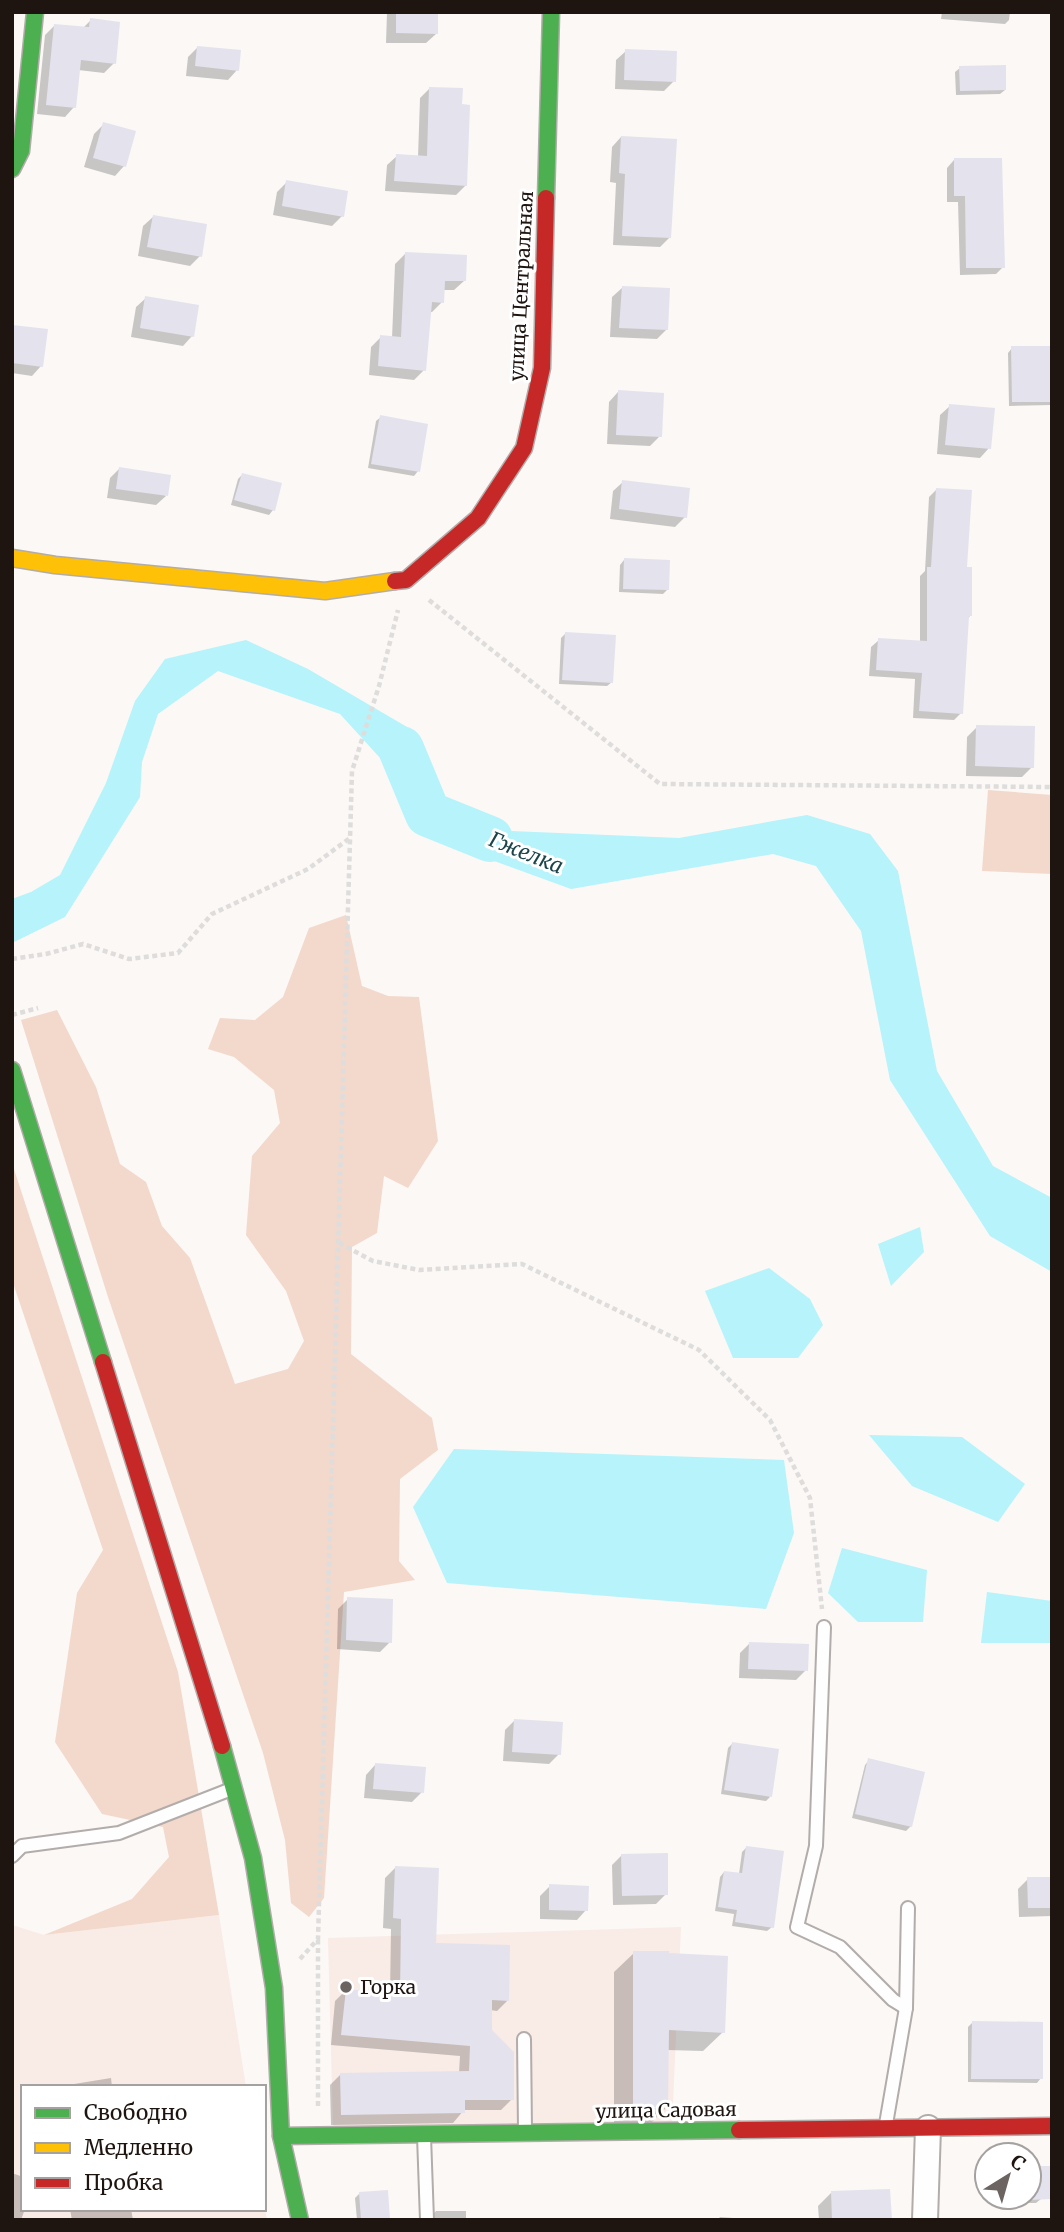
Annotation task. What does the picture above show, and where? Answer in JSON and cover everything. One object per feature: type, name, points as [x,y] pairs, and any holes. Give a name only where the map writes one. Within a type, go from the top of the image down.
[{"type":"street","points":[[12,169],[21,151],[35,12]]},
{"type":"street","name":"улица Центральная","points":[[406,580],[478,518],[524,448],[542,368],[551,12]]},
{"type":"street","points":[[12,558],[55,565],[325,591],[406,580]]},
{"type":"street","points":[[12,1070],[235,1788],[253,1858],[274,1988],[281,2136],[300,2220]]},
{"type":"street","name":"улица Садовая","points":[[281,2136],[1052,2126]]},
{"type":"street","points":[[925,2220],[928,2128]]},
{"type":"lane","points":[[824,1627],[816,1846],[797,1927],[840,1947],[893,2000],[906,2008]]},
{"type":"lane","points":[[12,1856],[22,1846],[119,1833],[235,1788]]},
{"type":"lane","points":[[885,2128],[906,2008],[908,1908]]},
{"type":"lane","points":[[524,2039],[526,2133]]},
{"type":"lane","points":[[424,2135],[427,2220]]},
{"type":"path","points":[[318,2136],[318,1939],[352,771],[379,686],[406,580],[453,621],[585,722],[660,784],[1052,787]]},
{"type":"path","points":[[12,959],[83,944],[129,959],[178,953],[212,914],[308,869],[351,837]]},
{"type":"path","points":[[12,1015],[38,1008]]},
{"type":"path","points":[[339,1243],[373,1261],[419,1269],[522,1264],[699,1350],[770,1420],[810,1498],[824,1627]]},
{"type":"path","points":[[274,1988],[318,1939]]},
{"type":"shaded area","points":[[988,790],[1052,795],[1052,874],[982,871]]},
{"type":"shaded area","points":[[346,915],[362,986],[388,996],[419,997],[438,1141],[408,1188],[384,1176],[377,1233],[352,1247],[351,1354],[432,1418],[438,1450],[400,1479],[399,1561],[415,1580],[344,1592],[324,1898],[309,1917],[291,1903],[285,1840],[263,1753],[108,1297],[21,1020],[57,1010],[96,1087],[120,1164],[146,1182],[162,1226],[190,1258],[235,1384],[288,1369],[304,1341],[286,1291],[246,1235],[252,1156],[280,1123],[274,1090],[234,1057],[208,1049],[220,1018],[255,1020],[283,997],[309,928]]},
{"type":"shaded area","points":[[12,1163],[178,1672],[219,1915],[44,1935],[132,1899],[169,1857],[163,1827],[102,1814],[55,1742],[77,1593],[103,1550],[12,1280]]},
{"type":"shaded area","points":[[219,1915],[246,2085],[21,2085],[21,2211],[265,2211],[267,2220],[12,2220],[12,1925],[44,1935]]},
{"type":"shaded area","points":[[681,1927],[672,2124],[333,2126],[328,1938]]},
{"type":"water","points":[[246,640],[308,669],[407,727],[422,796],[511,831],[679,838],[807,815],[870,834],[898,871],[937,1071],[993,1166],[1052,1198],[1052,1272],[990,1236],[890,1080],[861,931],[816,866],[773,854],[571,889],[464,850],[340,714],[218,671],[158,714],[142,762],[140,797],[65,917],[12,943],[12,899],[31,892],[60,875],[106,783],[135,701],[165,659]]},
{"type":"water","points":[[920,1227],[924,1252],[891,1286],[878,1244]]},
{"type":"water","points":[[769,1268],[810,1299],[823,1325],[798,1358],[733,1358],[705,1291]]},
{"type":"water","points":[[869,1435],[962,1437],[1025,1484],[998,1522],[912,1486]]},
{"type":"water","points":[[454,1449],[784,1460],[794,1533],[766,1609],[447,1583],[413,1507]]},
{"type":"water","points":[[842,1548],[927,1570],[923,1622],[858,1622],[828,1593]]},
{"type":"water","points":[[987,1592],[1052,1601],[1052,1643],[981,1643]]},
{"type":"building","points":[[396,12],[438,12],[438,34],[396,33]]},
{"type":"building","points":[[90,18],[120,22],[116,64],[81,60],[76,108],[46,105],[54,24],[89,27]]},
{"type":"building","points":[[197,46],[241,50],[239,71],[195,66]]},
{"type":"building","points":[[625,49],[677,51],[676,82],[624,80]]},
{"type":"building","points":[[1006,65],[1006,90],[960,91],[959,66]]},
{"type":"building","points":[[429,87],[463,88],[462,104],[470,105],[467,186],[394,181],[396,154],[427,156]]},
{"type":"building","points":[[103,122],[136,131],[126,167],[93,158]]},
{"type":"building","points":[[621,136],[677,139],[671,238],[622,236],[625,174],[619,173]]},
{"type":"building","points":[[954,158],[1002,158],[1005,268],[966,268],[965,196],[954,196]]},
{"type":"building","points":[[286,180],[348,191],[344,217],[282,206]]},
{"type":"building","points":[[153,215],[207,224],[202,257],[147,247]]},
{"type":"building","points":[[405,252],[467,255],[466,281],[445,281],[444,303],[432,302],[426,371],[378,366],[380,335],[401,337]]},
{"type":"building","points":[[622,286],[670,288],[668,330],[619,328]]},
{"type":"building","points":[[145,296],[199,305],[194,337],[140,328]]},
{"type":"building","points":[[12,325],[48,329],[43,367],[12,363]]},
{"type":"building","points":[[1011,346],[1052,346],[1052,402],[1012,402]]},
{"type":"building","points":[[618,390],[664,393],[662,437],[616,435]]},
{"type":"building","points":[[949,404],[995,408],[991,449],[945,445]]},
{"type":"building","points":[[380,415],[428,424],[420,472],[371,464]]},
{"type":"building","points":[[119,467],[171,475],[168,496],[116,489]]},
{"type":"building","points":[[242,473],[282,483],[275,511],[234,500]]},
{"type":"building","points":[[622,480],[690,488],[687,518],[619,509]]},
{"type":"building","points":[[936,488],[972,490],[967,567],[972,567],[972,616],[969,616],[963,714],[919,711],[922,673],[876,670],[878,638],[927,641],[927,567],[931,567]]},
{"type":"building","points":[[624,558],[670,560],[669,590],[623,589]]},
{"type":"building","points":[[565,632],[616,635],[613,683],[562,680]]},
{"type":"building","points":[[976,725],[1035,726],[1034,768],[975,766]]},
{"type":"building","points":[[347,1597],[393,1599],[392,1643],[346,1640]]},
{"type":"building","points":[[749,1642],[809,1644],[808,1671],[748,1669]]},
{"type":"building","points":[[514,1719],[563,1722],[561,1755],[512,1752]]},
{"type":"building","points":[[732,1742],[779,1749],[772,1797],[724,1790]]},
{"type":"building","points":[[868,1758],[925,1772],[912,1827],[855,1814]]},
{"type":"building","points":[[375,1763],[426,1767],[424,1793],[373,1789]]},
{"type":"building","points":[[746,1846],[784,1851],[774,1928],[735,1922],[737,1910],[718,1907],[724,1871],[742,1873]]},
{"type":"building","points":[[668,1853],[668,1895],[622,1896],[621,1854]]},
{"type":"building","points":[[395,1866],[439,1868],[436,1943],[510,1945],[509,2001],[492,2000],[492,2030],[514,2052],[514,2100],[465,2100],[465,2113],[341,2115],[340,2073],[469,2071],[470,2046],[341,2035],[346,1989],[400,1994],[401,1919],[393,1918]]},
{"type":"building","points":[[1027,1877],[1052,1877],[1052,1908],[1028,1908]]},
{"type":"building","points":[[549,1884],[589,1886],[588,1911],[549,1910]]},
{"type":"building","points":[[633,1951],[728,1956],[725,2033],[669,2030],[668,2108],[633,2108]]},
{"type":"building","points":[[972,2021],[1043,2022],[1043,2079],[971,2079]]},
{"type":"building","points":[[1043,2166],[1052,2166],[1052,2199],[1043,2199]]},
{"type":"building","points":[[890,2189],[892,2220],[832,2220],[831,2191]]},
{"type":"building","points":[[388,2190],[390,2220],[361,2220],[359,2192]]},
{"type":"waterway","name":"Гжелка","points":[[401,749],[428,814],[490,839]]},
{"type":"traffic: fast","points":[[12,169],[21,151],[35,12]]},
{"type":"traffic: fast","points":[[546,198],[551,12]]},
{"type":"traffic: fast","points":[[12,1070],[103,1362]]},
{"type":"traffic: fast","points":[[222,1746],[253,1858],[274,1988],[281,2136],[300,2220]]},
{"type":"traffic: fast","points":[[281,2136],[739,2130]]},
{"type":"traffic: slow","points":[[12,558],[55,565],[325,591],[395,581]]},
{"type":"traffic: jam","points":[[395,581],[406,580],[478,518],[524,448],[542,368],[546,198]]},
{"type":"traffic: jam","points":[[103,1362],[222,1746]]},
{"type":"traffic: jam","points":[[739,2130],[1052,2126]]},
{"type":"place","name":"Горка","points":[[346,1987]]}]
